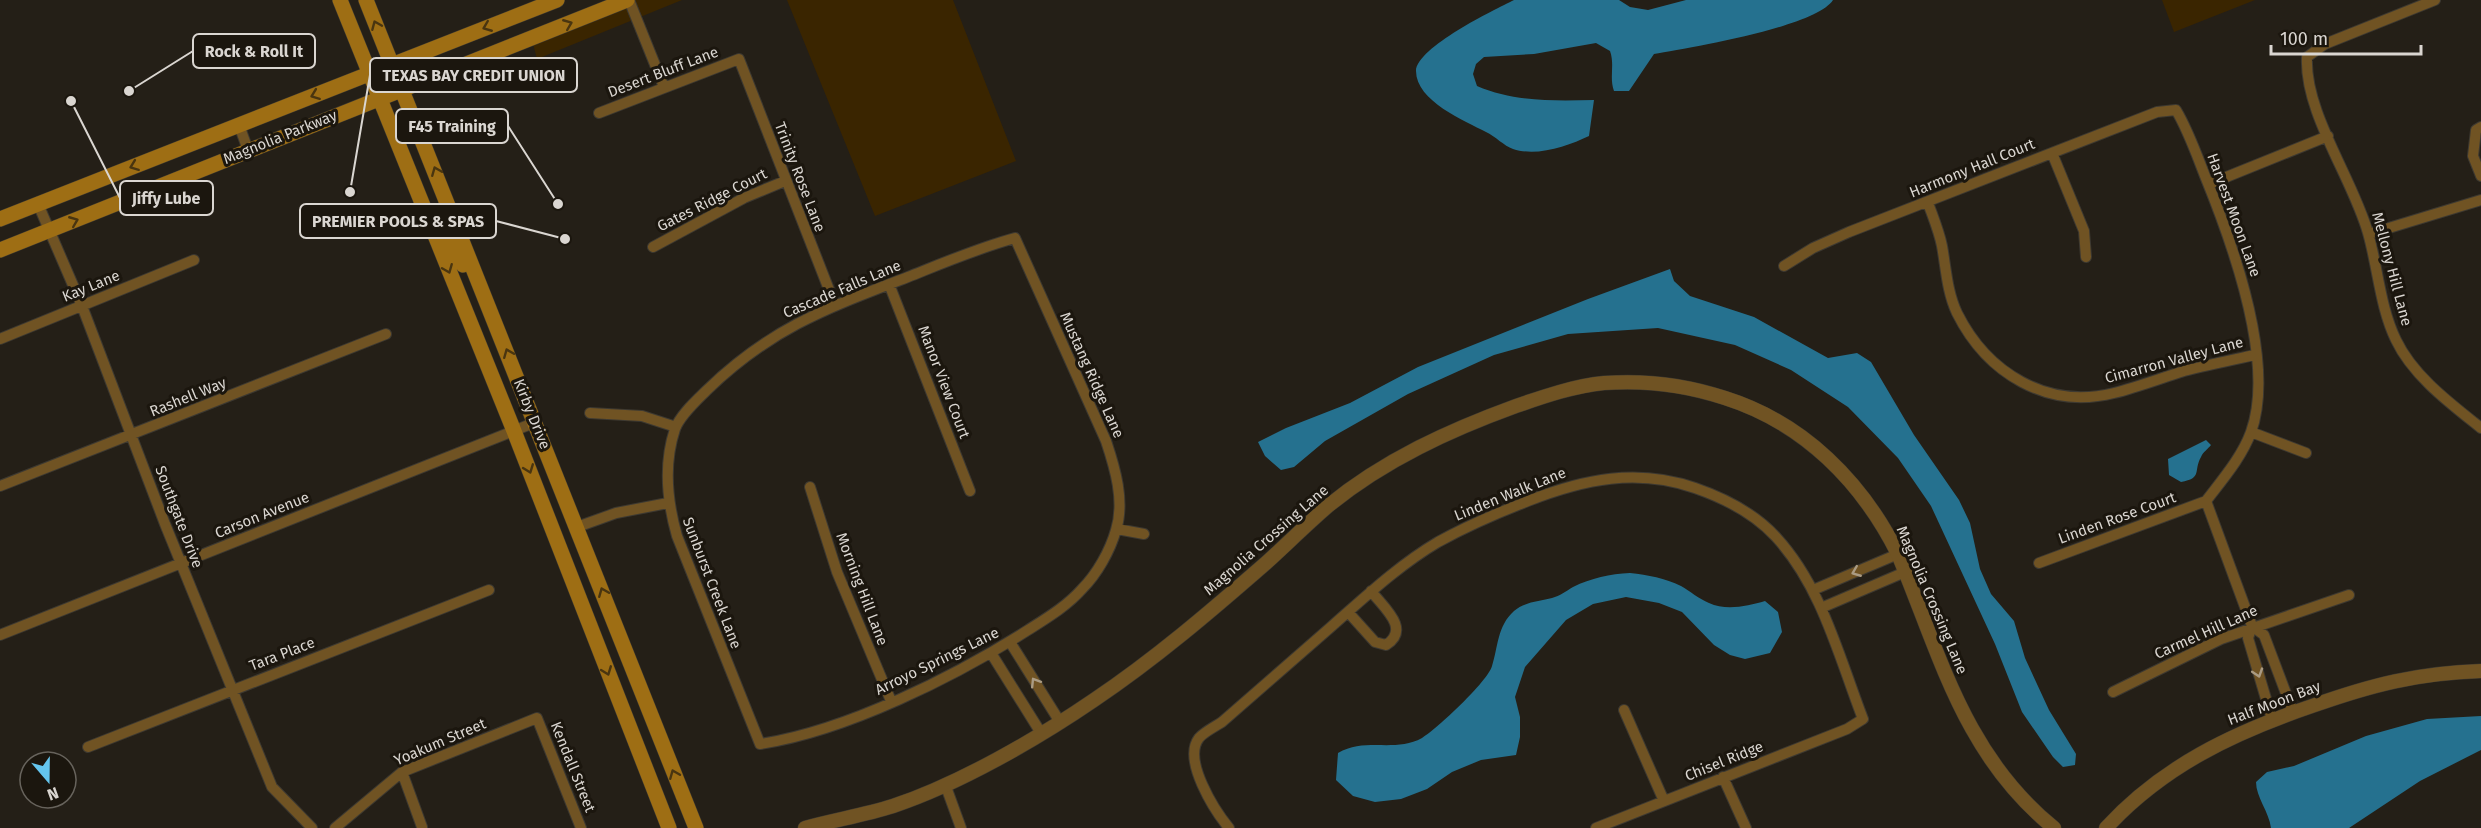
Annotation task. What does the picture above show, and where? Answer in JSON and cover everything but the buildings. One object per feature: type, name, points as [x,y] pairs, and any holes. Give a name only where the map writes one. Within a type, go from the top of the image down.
[{"type":"main road","name":"Kirby Drive","points":[[340,0],[514,431],[669,828]]},
{"type":"main road","name":"Kirby Drive","points":[[366,0],[696,828]]},
{"type":"main road","name":"Magnolia Parkway","points":[[0,219],[557,0]]},
{"type":"main road","name":"Magnolia Parkway","points":[[0,250],[628,0]]},
{"type":"main road","points":[[396,137],[411,156],[433,206],[448,203]]},
{"type":"main road","points":[[430,222],[440,222],[470,279],[487,299]]},
{"type":"street","points":[[628,0],[664,87]]},
{"type":"street","name":"Mellony Hill Lane","points":[[2435,0],[2325,44],[2307,57],[2306,71],[2328,136],[2356,197],[2368,234],[2386,314],[2396,341],[2409,361],[2430,384],[2481,428]]},
{"type":"street","name":"Desert Bluff Lane","points":[[599,113],[739,59]]},
{"type":"street","name":"Trinity Rose Lane","points":[[739,59],[835,305]]},
{"type":"street","name":"Harmony Hall Court","points":[[1784,266],[1813,248],[1849,232],[2157,112],[2175,110]]},
{"type":"street","name":"Harvest Moon Lane","points":[[2175,110],[2184,124],[2209,184],[2243,279],[2255,355],[2258,392],[2251,432],[2231,468],[2206,501]]},
{"type":"street","points":[[239,125],[248,150]]},
{"type":"street","points":[[2478,129],[2473,156],[2481,176]]},
{"type":"street","points":[[2209,184],[2328,136]]},
{"type":"street","points":[[2052,153],[2084,231],[2086,257]]},
{"type":"street","name":"Gates Ridge Court","points":[[653,247],[744,198],[785,181]]},
{"type":"street","points":[[2368,234],[2481,200]]},
{"type":"street","name":"Cimarron Valley Lane","points":[[1928,203],[1938,231],[1948,283],[1958,314],[1989,357],[2008,374],[2030,388],[2051,394],[2112,394],[2184,371],[2255,355]]},
{"type":"street","name":"Southgate Drive","points":[[38,204],[82,306],[272,787],[312,828]]},
{"type":"street","name":"Cascade Falls Lane","points":[[676,427],[699,398],[756,347],[791,325],[889,284],[1015,238]]},
{"type":"street","name":"Mustang Ridge Lane","points":[[1015,238],[1106,441],[1116,472],[1119,499],[1117,529]]},
{"type":"street","name":"Kay Lane","points":[[0,339],[194,260]]},
{"type":"street","name":"Manor View Court","points":[[889,284],[970,492]]},
{"type":"street","name":"Rashell Way","points":[[0,486],[132,436],[386,334]]},
{"type":"street","name":"Magnolia Crossing Lane","points":[[805,828],[893,806],[945,784],[1060,722],[1154,658],[1216,607],[1329,505],[1378,471],[1428,442],[1475,421],[1562,390],[1603,383],[1657,383],[1701,390],[1743,404],[1790,428],[1838,468],[1871,508],[1898,555],[1972,733],[2008,784],[2054,828]]},
{"type":"street","points":[[590,413],[642,416],[676,427]]},
{"type":"street","name":"Carson Avenue","points":[[0,635],[536,422]]},
{"type":"street","name":"Sunburst Creek Lane","points":[[676,427],[668,469],[668,503],[677,536],[760,744]]},
{"type":"street","points":[[2251,432],[2306,453]]},
{"type":"street","name":"Linden Walk Lane","points":[[1229,828],[1203,788],[1194,756],[1198,738],[1222,722],[1371,591],[1416,556],[1487,517],[1559,489],[1603,478],[1626,476],[1674,481],[1731,503],[1775,536],[1813,590],[1863,719]]},
{"type":"street","name":"Morning Hill Lane","points":[[810,487],[837,572],[891,701]]},
{"type":"street","points":[[2206,501],[2253,626],[2264,635],[2293,712]]},
{"type":"street","name":"Linden Rose Court","points":[[2039,563],[2206,501]]},
{"type":"street","points":[[577,527],[616,513],[668,503]]},
{"type":"street","points":[[1117,529],[1144,534]]},
{"type":"street","name":"Arroyo Springs Lane","points":[[760,744],[783,741],[831,726],[891,701],[1010,642],[1062,608],[1083,589],[1101,563],[1117,529]]},
{"type":"street","points":[[1813,590],[1898,555]]},
{"type":"street","points":[[1821,608],[1905,572]]},
{"type":"street","name":"Tara Place","points":[[87,747],[489,590]]},
{"type":"street","points":[[1348,612],[1375,642],[1386,645],[1395,639],[1398,632],[1397,624],[1371,591]]},
{"type":"street","name":"Carmel Hill Lane","points":[[2113,692],[2253,626],[2349,595]]},
{"type":"street","points":[[2253,626],[2248,638],[2272,719]]},
{"type":"street","points":[[1010,642],[1060,722]]},
{"type":"street","points":[[991,653],[1041,733]]},
{"type":"street","name":"Half Moon Bay","points":[[2106,828],[2136,797],[2177,766],[2233,735],[2293,712],[2405,678],[2434,672],[2481,670]]},
{"type":"street","points":[[1624,710],[1664,801]]},
{"type":"street","name":"Yoakum Street","points":[[336,828],[402,772],[537,718]]},
{"type":"street","name":"Kendall Street","points":[[537,718],[581,828]]},
{"type":"street","name":"Chisel Ridge","points":[[1596,828],[1847,729],[1863,719]]},
{"type":"street","points":[[402,772],[422,827]]},
{"type":"street","points":[[1723,777],[1746,828]]},
{"type":"street","points":[[945,784],[961,828]]},
{"type":"shaded area","points":[[630,0],[682,0],[537,59],[532,40]]},
{"type":"shaded area","points":[[787,0],[953,0],[1016,161],[875,216]]},
{"type":"shaded area","points":[[2162,0],[2255,0],[2174,32]]},
{"type":"water","points":[[1514,0],[1619,0],[1630,7],[1648,10],[1686,0],[1833,0],[1822,10],[1778,27],[1750,35],[1654,54],[1629,91],[1614,91],[1610,51],[1596,43],[1534,54],[1484,57],[1476,64],[1473,74],[1477,86],[1520,98],[1594,100],[1589,136],[1562,147],[1532,152],[1510,148],[1443,109],[1424,92],[1418,82],[1416,71],[1420,61],[1442,41]]},
{"type":"water","points":[[1670,269],[1674,281],[1690,296],[1754,317],[1828,358],[1857,353],[1871,362],[1914,435],[1959,500],[1970,523],[1980,569],[1991,594],[2014,621],[2025,658],[2049,710],[2076,754],[2075,765],[2063,767],[2053,757],[2022,712],[1995,644],[1931,506],[1898,458],[1848,407],[1791,370],[1735,345],[1658,328],[1568,334],[1494,355],[1408,394],[1325,441],[1294,467],[1281,470],[1265,456],[1258,442],[1286,428],[1350,403],[1418,367]]},
{"type":"water","points":[[2206,440],[2211,445],[2202,455],[2195,476],[2181,482],[2169,475],[2168,459]]},
{"type":"water","points":[[1630,573],[1669,581],[1705,601],[1723,607],[1751,605],[1765,601],[1778,612],[1782,632],[1770,653],[1745,659],[1730,655],[1714,645],[1682,612],[1659,603],[1626,597],[1593,604],[1566,620],[1525,667],[1515,697],[1520,717],[1520,737],[1516,755],[1481,760],[1452,772],[1427,789],[1401,799],[1375,802],[1353,796],[1336,780],[1338,753],[1359,746],[1412,742],[1422,738],[1450,715],[1488,673],[1504,623],[1518,608],[1555,597],[1594,579]]},
{"type":"water","points":[[2481,716],[2481,750],[2420,781],[2349,828],[2271,828],[2256,782],[2267,772],[2294,766],[2366,736],[2427,719]]},
{"type":"place","name":"Rock & Roll It","points":[[129,91]]},
{"type":"place","name":"Jiffy Lube","points":[[71,101]]},
{"type":"place","name":"TEXAS BAY CREDIT UNION","points":[[350,192]]},
{"type":"place","name":"F45 Training","points":[[558,204]]},
{"type":"place","name":"PREMIER POOLS & SPAS","points":[[565,239]]}]
